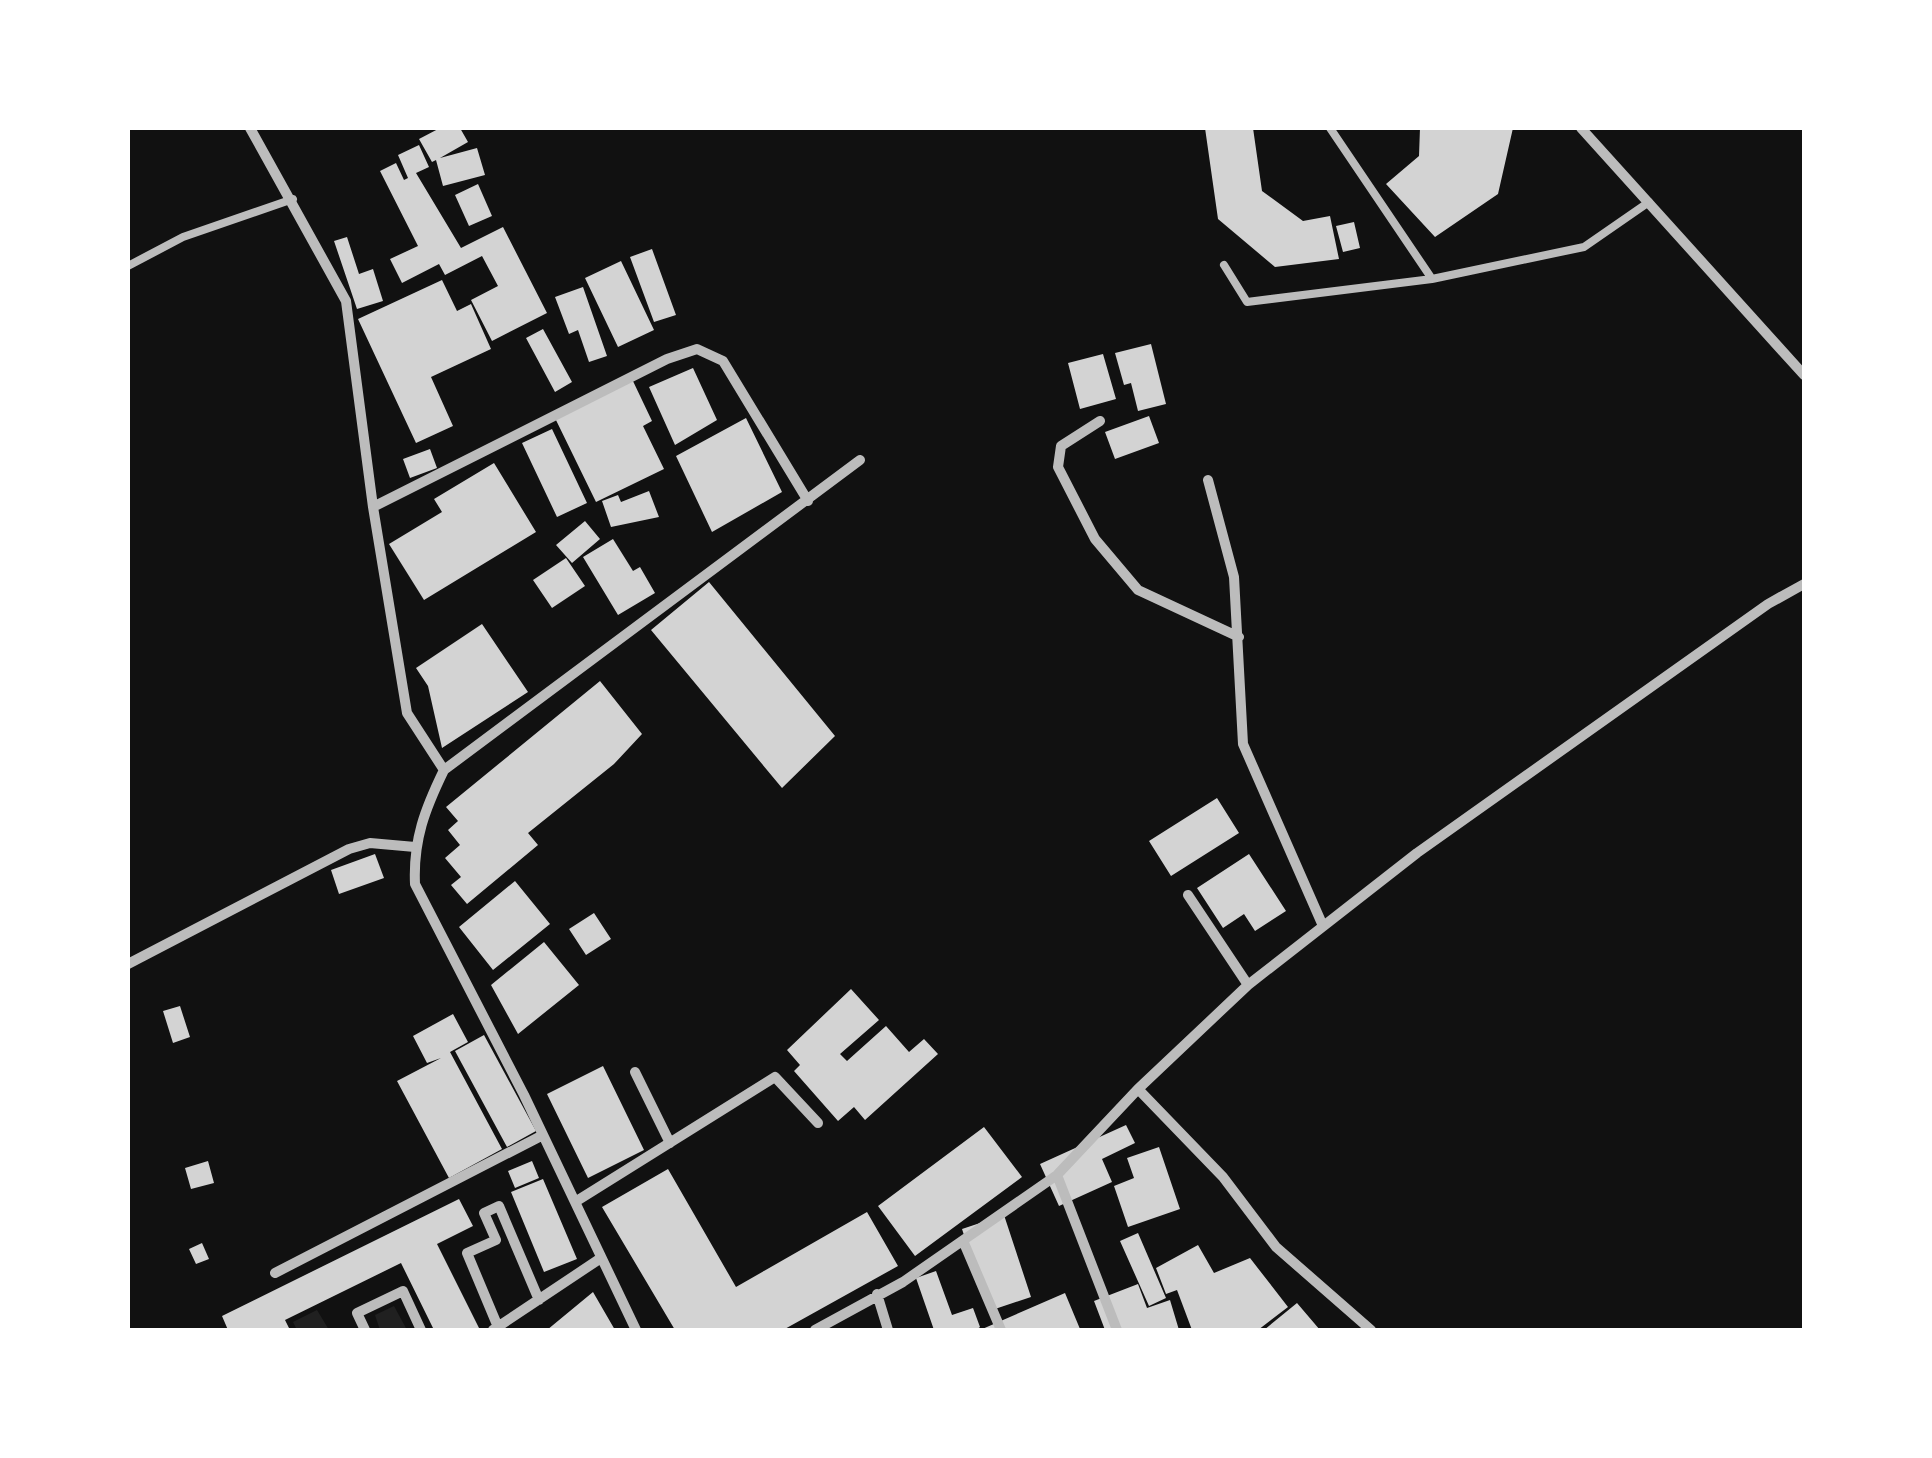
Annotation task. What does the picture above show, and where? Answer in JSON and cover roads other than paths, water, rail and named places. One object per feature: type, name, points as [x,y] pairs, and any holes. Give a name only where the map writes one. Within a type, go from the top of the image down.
[{"type":"street","points":[[250,128],[346,300],[373,506],[407,713],[444,770]]},
{"type":"street","points":[[1581,128],[1804,375]]},
{"type":"street","points":[[373,506],[666,359],[697,349],[723,361],[808,502]]},
{"type":"street","points":[[1100,421],[1061,446],[1058,467],[1096,540],[1138,590],[1239,637]]},
{"type":"street","points":[[636,1330],[544,1135],[415,884],[415,847],[423,814],[444,770],[860,460]]},
{"type":"street","points":[[1208,480],[1234,577],[1243,744],[1323,926]]},
{"type":"street","points":[[815,1330],[964,1243],[1057,1175],[1138,1089],[1248,985],[1529,774],[1768,604],[1804,584]]},
{"type":"street","points":[[128,964],[348,849],[370,842],[415,847]]},
{"type":"street","points":[[1188,895],[1248,985]]},
{"type":"street","points":[[635,1072],[670,1144]]},
{"type":"street","points":[[575,1202],[775,1077],[818,1123]]},
{"type":"street","points":[[1138,1089],[1223,1177],[1276,1248],[1370,1330]]},
{"type":"street","points":[[275,1273],[544,1135]]},
{"type":"street","points":[[1057,1175],[1117,1330]]},
{"type":"street","points":[[539,1300],[499,1206],[484,1212],[496,1240],[467,1253],[495,1329],[539,1300],[601,1258]]},
{"type":"street","points":[[964,1243],[1001,1330]]},
{"type":"street","points":[[365,1330],[357,1313],[403,1292],[421,1330]]},
{"type":"street","points":[[877,1294],[888,1330]]},
{"type":"lane","points":[[1330,128],[1432,279]]},
{"type":"lane","points":[[128,266],[183,237],[293,200]]},
{"type":"lane","points":[[1224,265],[1247,302],[1432,279],[1584,247],[1649,202]]}]
